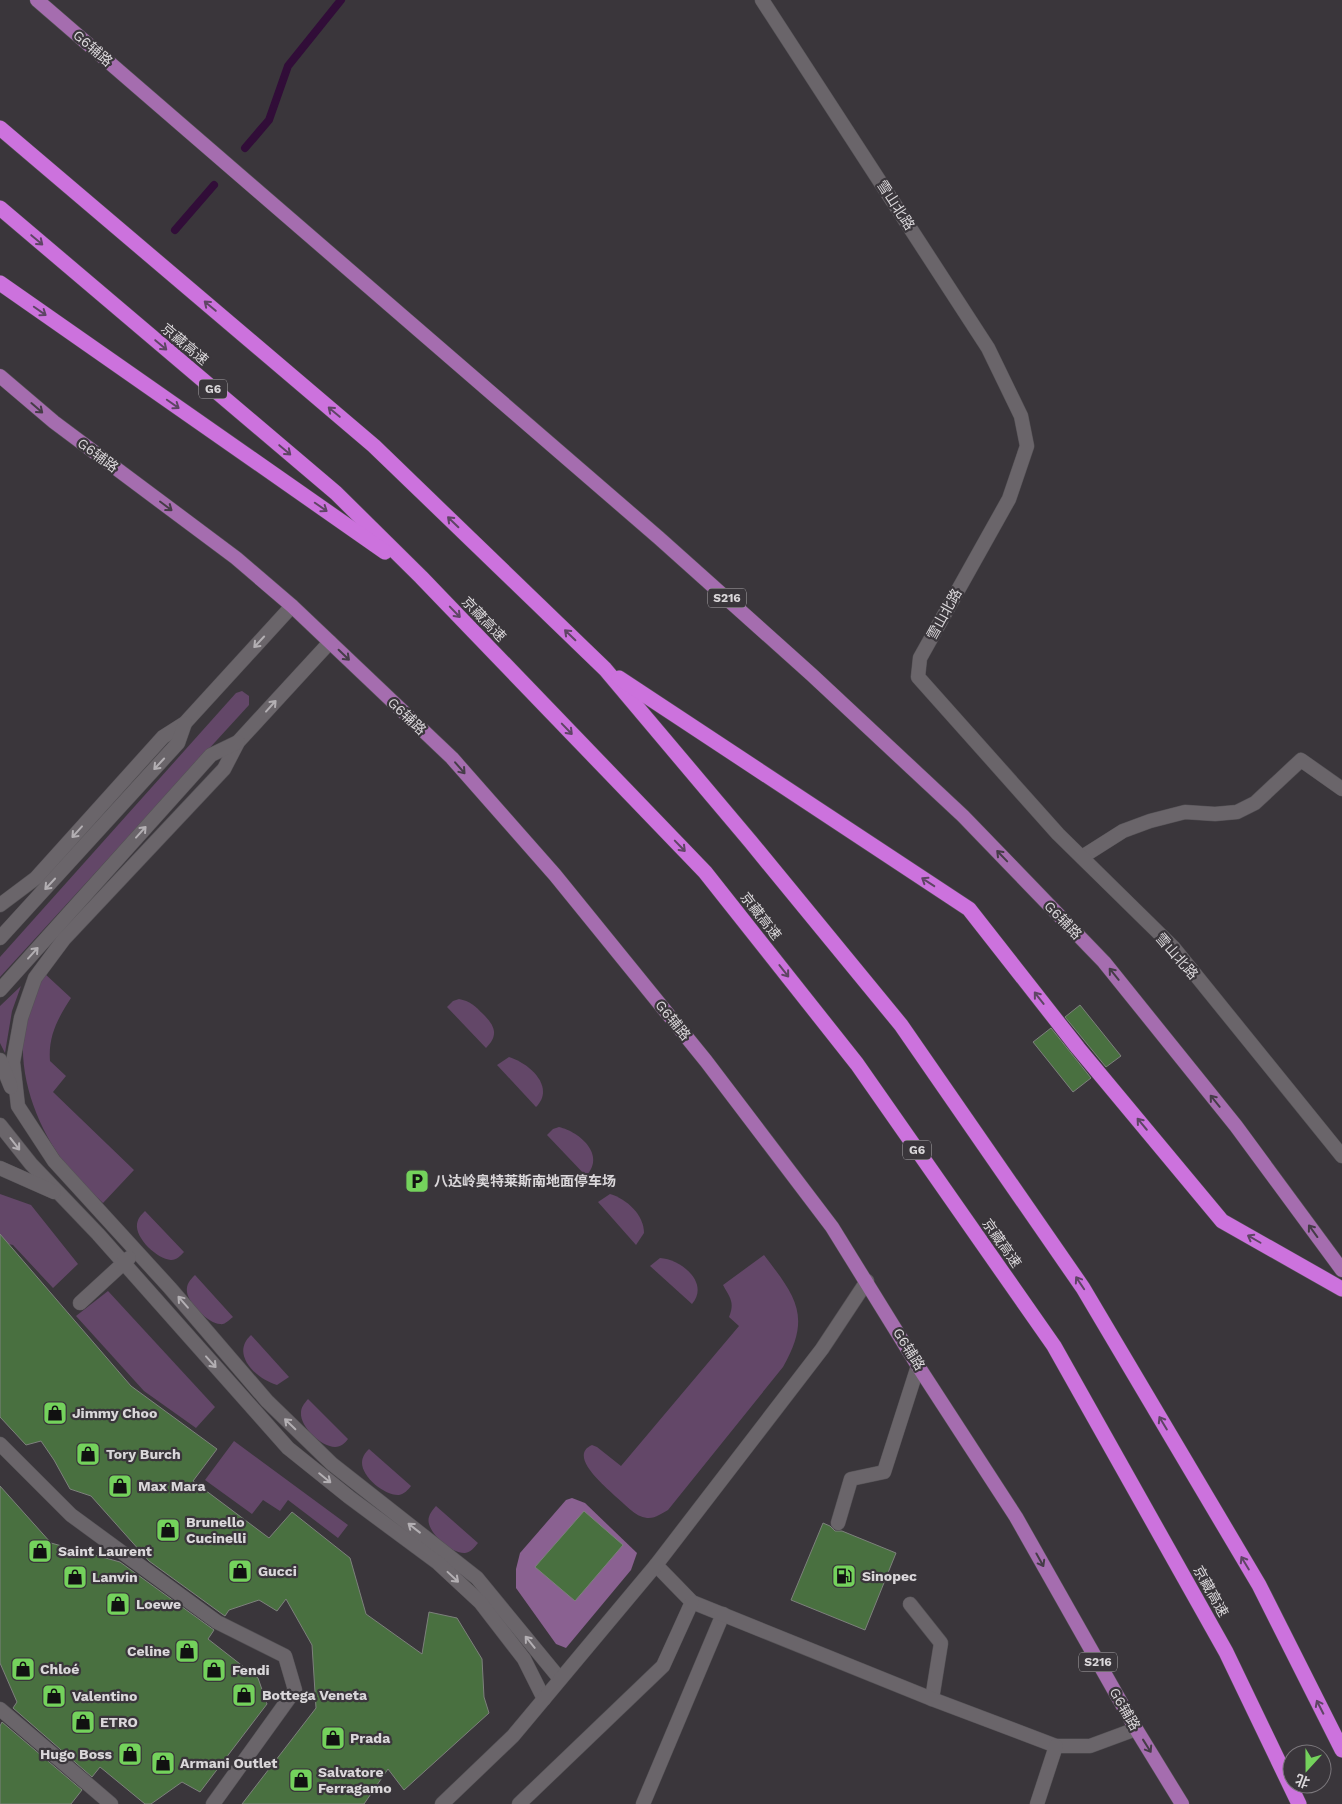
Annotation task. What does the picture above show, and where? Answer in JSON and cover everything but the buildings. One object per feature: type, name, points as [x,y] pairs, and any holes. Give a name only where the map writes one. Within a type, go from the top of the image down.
[{"type":"highway","points":[[0,128],[374,446],[605,669],[750,840],[901,1025],[1083,1288],[1258,1585],[1342,1750]]},
{"type":"highway","name":"京藏高速","points":[[0,208],[336,493],[421,577],[705,872],[857,1064],[1054,1346],[1226,1652],[1299,1804]]},
{"type":"highway","points":[[0,283],[421,577]]},
{"type":"highway","points":[[605,669],[969,909],[1078,1048],[1222,1221],[1342,1289]]},
{"type":"main road","name":"G6辅路","points":[[37,0],[659,538],[820,682],[963,816],[1104,962],[1236,1126],[1342,1270]]},
{"type":"main road","name":"G6辅路","points":[[0,376],[54,422],[236,558],[292,606],[452,758],[555,875],[706,1062],[832,1226],[918,1366],[1016,1517],[1136,1729],[1182,1804]]},
{"type":"street","name":"雪山北路","points":[[762,0],[988,348],[1021,416],[1027,446],[1009,499],[920,658],[918,678],[1058,834],[1172,947],[1342,1156]]},
{"type":"street","points":[[0,905],[36,878],[163,737],[185,723],[292,606]]},
{"type":"street","points":[[18,1106],[13,1062],[21,1018],[36,978],[64,939],[224,769],[238,742],[330,642]]},
{"type":"street","points":[[0,938],[178,744],[185,723]]},
{"type":"street","points":[[0,990],[211,755],[238,742]]},
{"type":"street","points":[[1082,857],[1123,831],[1150,821],[1185,812],[1215,814],[1237,812],[1255,803],[1301,760],[1342,789]]},
{"type":"street","points":[[0,1060],[18,1106],[54,1161],[137,1251],[267,1401],[332,1464],[477,1578],[560,1679]]},
{"type":"street","points":[[0,1125],[31,1164],[98,1234],[288,1448],[349,1497],[438,1563],[480,1602],[524,1659],[544,1699]]},
{"type":"street","points":[[0,1168],[61,1195]]},
{"type":"street","points":[[80,1303],[137,1251]]},
{"type":"street","points":[[442,1804],[513,1736],[656,1565],[822,1349],[867,1282]]},
{"type":"street","points":[[838,1523],[851,1480],[884,1472],[918,1366]]},
{"type":"street","points":[[0,1444],[71,1515],[217,1622],[286,1656],[295,1690],[214,1804]]},
{"type":"street","points":[[656,1565],[692,1602],[932,1699],[1056,1746],[1090,1746],[1136,1729]]},
{"type":"street","points":[[519,1804],[663,1666],[692,1602]]},
{"type":"street","points":[[910,1604],[941,1643],[932,1699]]},
{"type":"street","points":[[643,1804],[723,1614]]},
{"type":"street","points":[[0,1709],[111,1804]]},
{"type":"street","points":[[1037,1804],[1056,1746]]},
{"type":"shaded area","points":[[242,691],[249,696],[249,705],[0,977],[0,957],[236,693]]},
{"type":"shaded area","points":[[44,973],[71,998],[58,1020],[52,1035],[50,1061],[66,1076],[53,1092],[134,1170],[103,1203],[61,1158],[35,1111],[30,1094],[23,1059],[24,1033],[31,1007]]},
{"type":"shaded area","points":[[21,986],[12,1011],[5,1053],[0,1043],[0,1006]]},
{"type":"shaded area","points":[[459,999],[475,1006],[493,1027],[493,1039],[486,1048],[447,1007],[453,1001]]},
{"type":"shaded area","points":[[509,1057],[532,1070],[542,1084],[543,1092],[536,1107],[497,1065]]},
{"type":"shaded area","points":[[559,1127],[582,1139],[592,1153],[591,1168],[586,1176],[547,1135],[553,1129]]},
{"type":"shaded area","points":[[0,1194],[31,1205],[78,1264],[53,1288],[13,1245],[0,1242]]},
{"type":"shaded area","points":[[610,1194],[628,1204],[638,1214],[644,1233],[636,1245],[598,1202]]},
{"type":"shaded area","points":[[145,1211],[184,1252],[178,1258],[173,1260],[165,1259],[154,1252],[143,1241],[137,1230],[137,1224]]},
{"type":"shaded area","points":[[764,1255],[785,1283],[792,1295],[796,1308],[798,1320],[797,1334],[792,1349],[783,1367],[668,1510],[653,1518],[638,1515],[597,1479],[586,1464],[585,1450],[592,1445],[597,1447],[621,1466],[739,1326],[729,1317],[732,1304],[723,1285]]},
{"type":"shaded area","points":[[660,1258],[668,1259],[684,1267],[691,1274],[698,1288],[697,1296],[692,1304],[650,1266]]},
{"type":"shaded area","points":[[195,1275],[233,1317],[224,1324],[210,1321],[188,1297],[187,1287]]},
{"type":"shaded area","points":[[108,1291],[215,1407],[196,1428],[144,1391],[76,1316]]},
{"type":"shaded area","points":[[251,1335],[289,1377],[277,1385],[254,1372],[244,1358],[243,1350],[245,1342]]},
{"type":"shaded area","points":[[308,1399],[348,1439],[343,1445],[335,1447],[324,1444],[308,1430],[301,1413],[302,1407]]},
{"type":"shaded area","points":[[234,1441],[348,1525],[338,1538],[288,1500],[280,1511],[263,1500],[252,1514],[205,1480]]},
{"type":"shaded area","points":[[369,1449],[411,1486],[404,1493],[399,1495],[387,1492],[370,1480],[362,1463],[364,1455]]},
{"type":"shaded area","points":[[572,1498],[585,1503],[637,1553],[631,1570],[566,1648],[556,1644],[516,1588],[516,1569],[520,1553],[566,1500]]},
{"type":"shaded area","points":[[436,1506],[478,1543],[472,1550],[465,1553],[455,1551],[434,1534],[429,1524],[429,1519],[431,1512]]},
{"type":"waterway","points":[[245,148],[269,120],[288,66],[341,0]]},
{"type":"waterway","points":[[175,230],[214,185]]},
{"type":"place","name":"八达岭奥特莱斯南地面停车场","points":[[417,1181]]},
{"type":"place","name":"Jimmy Choo","points":[[55,1413]]},
{"type":"place","name":"Tory Burch","points":[[88,1454]]},
{"type":"place","name":"Max Mara","points":[[120,1486]]},
{"type":"place","name":"Brunello Cucinelli","points":[[168,1530]]},
{"type":"place","name":"Saint Laurent","points":[[40,1551]]},
{"type":"place","name":"Gucci","points":[[240,1571]]},
{"type":"place","name":"Sinopec","points":[[844,1576]]},
{"type":"place","name":"Lanvin","points":[[75,1577]]},
{"type":"place","name":"Loewe","points":[[118,1604]]},
{"type":"place","name":"Celine","points":[[187,1651]]},
{"type":"place","name":"Chloé","points":[[23,1669]]},
{"type":"place","name":"Fendi","points":[[214,1670]]},
{"type":"place","name":"Bottega Veneta","points":[[244,1695]]},
{"type":"place","name":"Valentino","points":[[54,1696]]},
{"type":"place","name":"ETRO","points":[[83,1722]]},
{"type":"place","name":"Prada","points":[[333,1738]]},
{"type":"place","name":"Hugo Boss","points":[[130,1754]]},
{"type":"place","name":"Armani Outlet","points":[[163,1763]]},
{"type":"place","name":"Salvatore Ferragamo","points":[[301,1780]]}]
